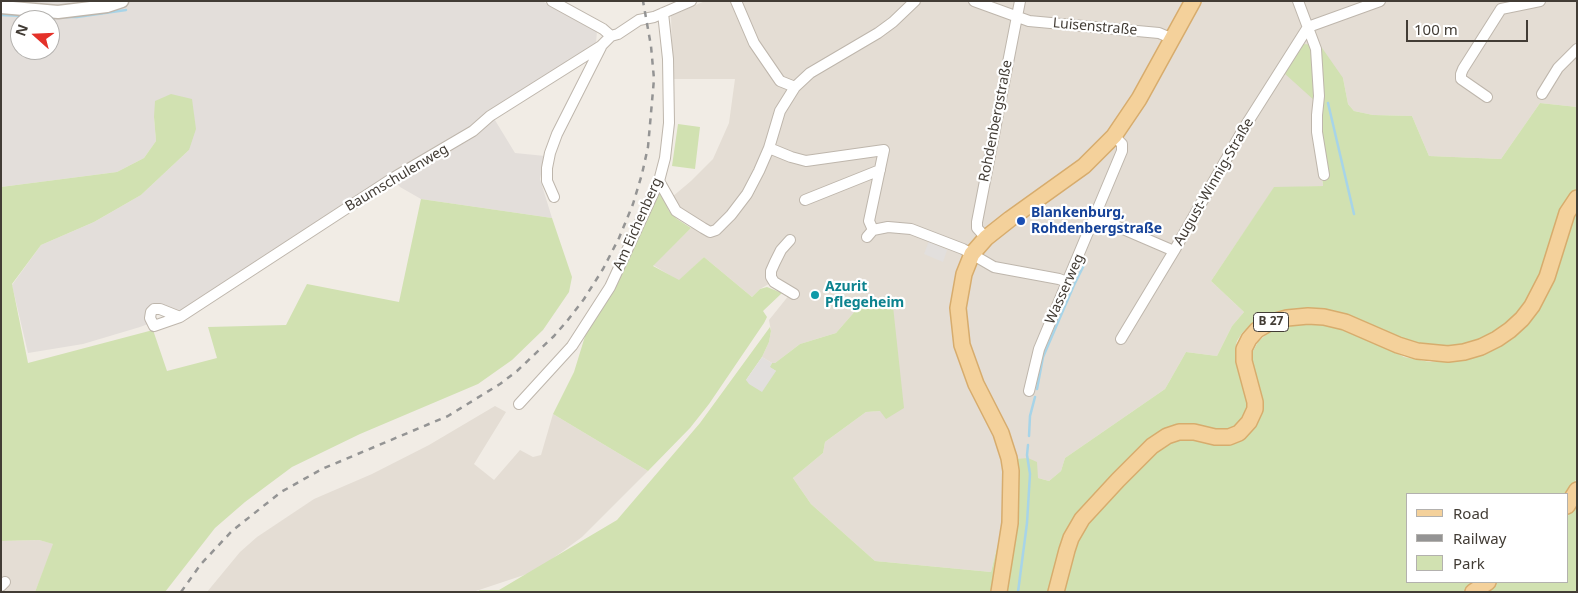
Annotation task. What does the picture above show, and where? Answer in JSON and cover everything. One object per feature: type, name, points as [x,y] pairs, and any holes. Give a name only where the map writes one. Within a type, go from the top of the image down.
[{"type":"main road","points":[[999,592],[1012,504],[1011,471],[1001,432],[970,371],[960,333],[959,297],[964,274],[972,254],[986,238],[1084,166],[1114,136],[1132,110],[1193,1]]},
{"type":"main road","name":"B 27","points":[[1056,592],[1066,550],[1082,519],[1142,455],[1159,441],[1173,434],[1194,432],[1215,437],[1229,437],[1239,433],[1249,422],[1253,416],[1256,402],[1244,361],[1244,350],[1248,339],[1257,330],[1278,320],[1312,316],[1345,322],[1405,348],[1423,352],[1456,353],[1472,350],[1490,343],[1516,325],[1538,298],[1547,277],[1567,213],[1577,198]]},
{"type":"main road","points":[[1568,504],[1577,490]]},
{"type":"main road","points":[[1473,592],[1486,583]]},
{"type":"street","points":[[1,7],[58,12],[107,6],[122,1]]},
{"type":"street","points":[[552,1],[603,29],[611,36]]},
{"type":"street","name":"Baumschulenweg","points":[[180,317],[393,178],[473,132],[490,116],[601,46],[611,36],[618,34],[639,20],[663,13],[691,1]]},
{"type":"street","points":[[736,1],[754,43],[780,81],[795,88]]},
{"type":"street","points":[[659,181],[676,211],[710,232],[716,230],[731,215],[747,194],[759,171],[780,111],[795,88],[810,73],[878,33],[915,1]]},
{"type":"street","name":"Luisenstraße","points":[[974,1],[1016,17],[1041,22],[1159,33],[1173,39]]},
{"type":"street","name":"Rohdenbergstraße","points":[[986,238],[977,228],[977,222],[1020,1]]},
{"type":"street","points":[[1298,1],[1316,49],[1319,96],[1317,132],[1324,175]]},
{"type":"street","points":[[1308,27],[1380,1]]},
{"type":"street","points":[[1486,97],[1462,79],[1461,74],[1500,5],[1540,1]]},
{"type":"street","name":"Am Eichenberg","points":[[519,404],[572,346],[610,287],[659,181],[665,158],[669,123],[668,59],[663,13]]},
{"type":"street","name":"August-Winnig-Straße","points":[[1121,339],[1244,128],[1308,27]]},
{"type":"street","points":[[554,197],[547,181],[550,153],[557,134],[601,46]]},
{"type":"street","points":[[1542,94],[1558,68],[1577,49]]},
{"type":"street","name":"Wasserweg","points":[[1029,391],[1039,349],[1096,217],[1122,151],[1122,144],[1114,136]]},
{"type":"street","points":[[768,148],[806,161],[884,150],[869,221],[870,234],[888,227],[911,229],[964,249],[994,267],[1067,282]]},
{"type":"street","points":[[805,200],[880,170]]},
{"type":"street","points":[[1096,217],[1174,251]]},
{"type":"street","points":[[790,240],[781,250],[771,271],[771,277],[774,282],[794,294]]},
{"type":"shaded area","points":[[1,1],[542,1],[597,31],[596,43],[490,112],[515,153],[545,156],[540,179],[552,218],[421,199],[400,187],[390,175],[182,311],[156,305],[148,324],[140,327],[83,344],[28,353],[12,285],[41,245],[94,222],[141,195],[189,150],[154,117],[156,141],[144,158],[117,172],[1,187]]},
{"type":"shaded area","points":[[705,1],[1577,1],[1577,107],[1540,103],[1501,159],[1429,156],[1412,116],[1373,115],[1354,111],[1348,104],[1343,78],[1315,101],[1323,186],[1274,188],[1211,281],[1244,312],[1232,326],[1217,356],[1186,352],[1165,389],[1065,458],[1061,471],[1049,481],[1038,478],[1015,531],[1001,531],[991,572],[875,561],[811,504],[793,478],[823,453],[825,442],[866,412],[880,411],[863,302],[836,333],[800,344],[775,363],[772,363],[762,357],[769,342],[771,331],[769,320],[794,289],[779,278],[760,289],[752,297],[704,257],[679,281],[653,265],[691,228],[696,219],[678,206],[672,197],[713,159],[729,123],[735,79],[673,79],[671,16]]},
{"type":"shaded area","points":[[929,241],[947,250],[943,262],[924,254]]},
{"type":"shaded area","points":[[762,357],[772,363],[770,367],[776,371],[762,392],[746,380]]},
{"type":"shaded area","points":[[495,406],[506,412],[474,464],[494,480],[520,450],[533,457],[541,455],[553,414],[648,471],[582,537],[544,565],[530,573],[473,592],[207,592],[240,552],[257,537],[314,499],[372,474],[429,445]]},
{"type":"shaded area","points":[[39,540],[54,544],[35,592],[1,592],[1,541]]},
{"type":"green space","points":[[1301,44],[1320,45],[1343,78],[1348,104],[1354,111],[1373,115],[1412,116],[1429,156],[1501,159],[1540,103],[1577,107],[1577,188],[1562,208],[1534,292],[1514,318],[1497,332],[1480,340],[1456,347],[1431,347],[1279,313],[1256,320],[1242,333],[1235,349],[1238,368],[1248,400],[1245,414],[1238,425],[1227,430],[1221,430],[1192,424],[1179,424],[1168,427],[1154,436],[1111,477],[1050,592],[1005,592],[1016,459],[1028,458],[1037,462],[1038,478],[1049,481],[1061,471],[1065,458],[1165,389],[1186,352],[1217,356],[1232,326],[1244,312],[1211,281],[1274,187],[1323,186],[1315,101],[1284,73]]},
{"type":"green space","points":[[171,94],[192,99],[196,129],[189,150],[141,195],[94,222],[41,245],[12,284],[28,363],[153,330],[167,371],[217,358],[208,327],[286,325],[307,284],[399,302],[421,199],[552,218],[572,277],[569,292],[543,330],[512,360],[478,384],[360,434],[292,467],[245,502],[215,528],[165,592],[35,592],[53,544],[39,540],[1,541],[1,187],[117,172],[144,158],[156,141],[155,101]]},
{"type":"green space","points":[[678,124],[700,127],[695,169],[672,166]]},
{"type":"green space","points":[[661,193],[669,211],[691,228],[653,266],[679,280],[704,257],[752,297],[760,289],[767,287],[782,293],[763,311],[767,317],[764,323],[709,404],[690,428],[648,471],[553,414],[574,372],[586,333],[657,194]]},
{"type":"green space","points":[[1577,209],[1577,478],[1570,490],[1568,493],[1406,493],[1406,583],[1476,583],[1462,592],[1060,592],[1071,551],[1086,522],[1132,471],[1171,440],[1193,439],[1225,445],[1241,440],[1248,435],[1259,419],[1262,402],[1252,353],[1258,342],[1269,332],[1278,327],[1299,323],[1327,325],[1352,332],[1404,357],[1430,362],[1458,359],[1503,343]]},
{"type":"green space","points":[[892,297],[904,408],[886,419],[880,411],[866,412],[825,442],[823,453],[793,478],[811,504],[875,561],[991,572],[1001,531],[1003,531],[992,592],[477,592],[480,590],[499,590],[617,520],[700,423],[770,327],[769,342],[762,357],[746,380],[776,371],[769,367],[772,363],[775,363],[800,344],[836,333],[863,302]]},
{"type":"green space","points":[[1577,503],[1577,592],[1483,592],[1496,583],[1568,583],[1568,516]]},
{"type":"waterway","points":[[63,17],[77,17],[126,10]]},
{"type":"waterway","points":[[1,15],[10,15]]},
{"type":"waterway","points":[[1328,103],[1354,214]]},
{"type":"waterway","points":[[1037,389],[1043,357],[1084,265]]},
{"type":"waterway","points":[[1029,436],[1030,416],[1035,397]]},
{"type":"waterway","points":[[1018,592],[1027,523],[1030,474],[1027,455],[1028,445]]},
{"type":"railway","points":[[181,592],[201,564],[232,531],[281,492],[322,469],[448,416],[500,384],[517,371],[567,321],[603,269],[619,238],[633,204],[642,174],[648,147],[654,79],[651,46],[643,1]]},
{"type":"place","name":"Blankenburg, Rohdenbergstraße","points":[[1021,221]]},
{"type":"place","name":"Azurit Pflegeheim","points":[[815,295]]}]
